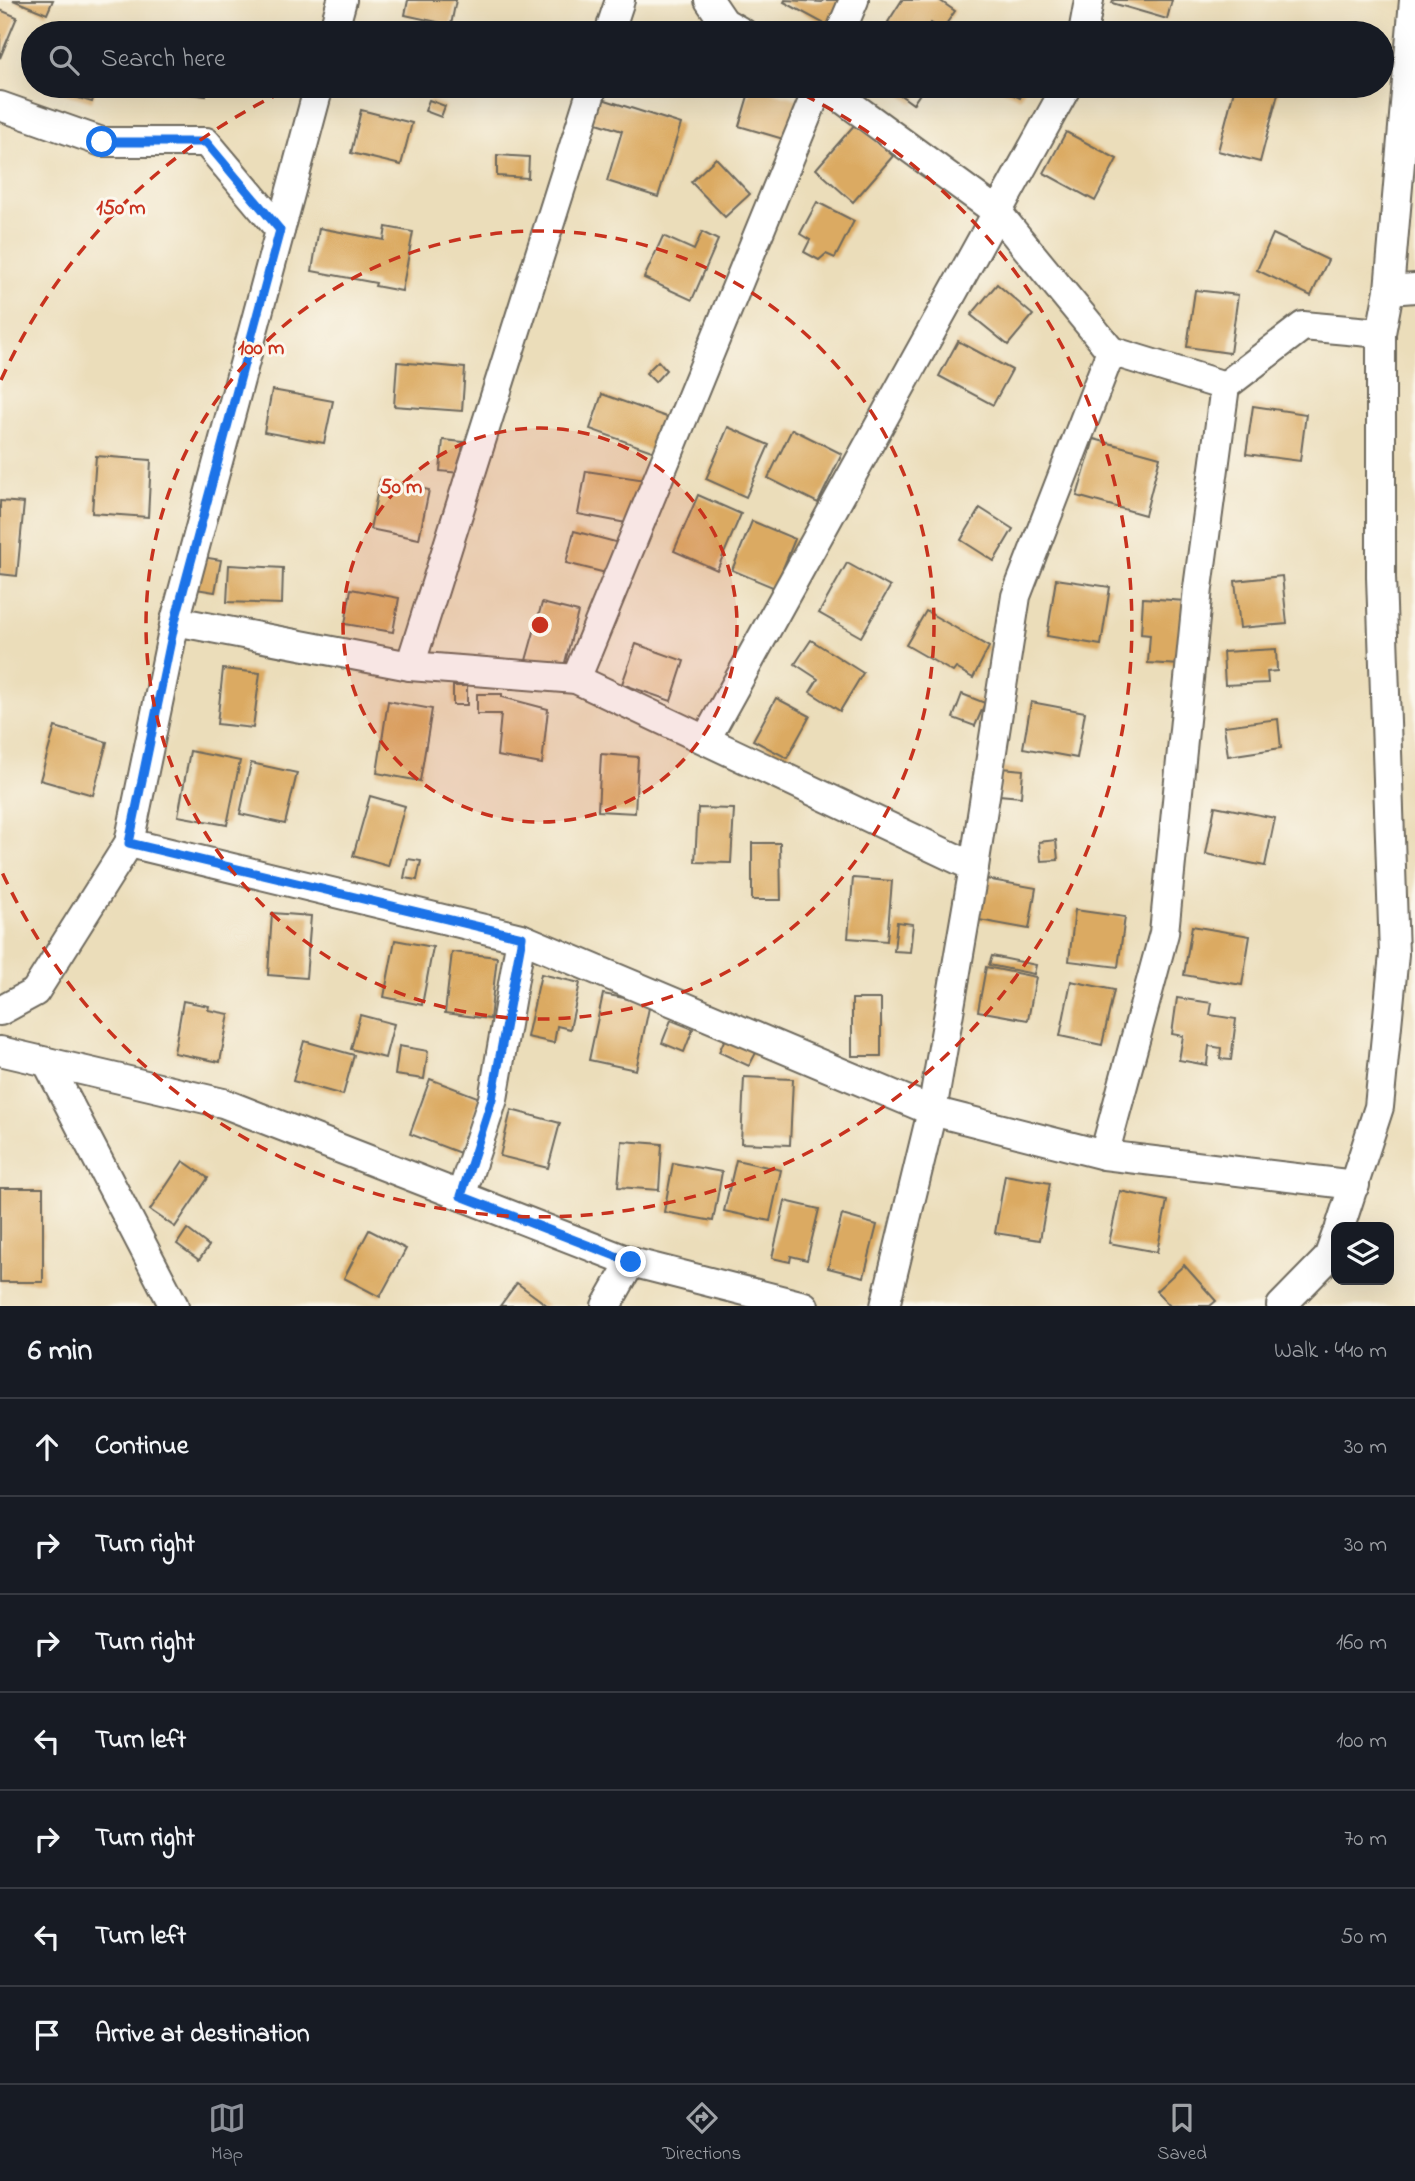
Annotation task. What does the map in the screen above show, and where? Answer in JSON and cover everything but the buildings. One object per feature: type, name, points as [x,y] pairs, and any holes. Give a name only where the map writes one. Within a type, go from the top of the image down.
[{"type":"street","points":[[336,21],[342,0]]},
{"type":"street","points":[[613,21],[620,0]]},
{"type":"street","points":[[709,0],[723,21]]},
{"type":"street","points":[[845,21],[854,0]]},
{"type":"street","points":[[1085,21],[1089,0]]},
{"type":"street","points":[[1341,1222],[1379,1107],[1394,954],[1381,577],[1381,333],[1402,289],[1413,0]]},
{"type":"street","points":[[0,1011],[35,992],[129,843],[175,621],[315,98]]},
{"type":"street","points":[[410,666],[589,98]]},
{"type":"street","points":[[576,679],[814,98]]},
{"type":"street","points":[[841,98],[997,212],[1111,351],[1225,386]]},
{"type":"street","points":[[706,739],[1060,98]]},
{"type":"street","points":[[0,106],[102,142],[206,142],[280,230]]},
{"type":"street","points":[[1104,1155],[1164,933],[1198,587],[1225,386],[1303,326],[1381,333]]},
{"type":"street","points":[[885,1306],[932,1111],[974,867],[1016,596],[1111,351]]},
{"type":"street","points":[[175,621],[410,666],[576,679],[974,867]]},
{"type":"street","points":[[129,843],[522,937],[932,1111],[1104,1155],[1355,1185]]},
{"type":"street","points":[[461,1196],[492,1099],[522,937]]},
{"type":"street","points":[[0,1051],[223,1103],[631,1262],[804,1306]]},
{"type":"street","points":[[47,1062],[174,1306]]},
{"type":"street","points":[[1281,1306],[1328,1258],[1331,1250]]},
{"type":"street","points":[[606,1306],[631,1262]]},
{"type":"route","points":[[102,142],[206,142],[280,230],[175,621],[129,843],[522,937],[492,1099],[461,1196],[631,1262]]}]
